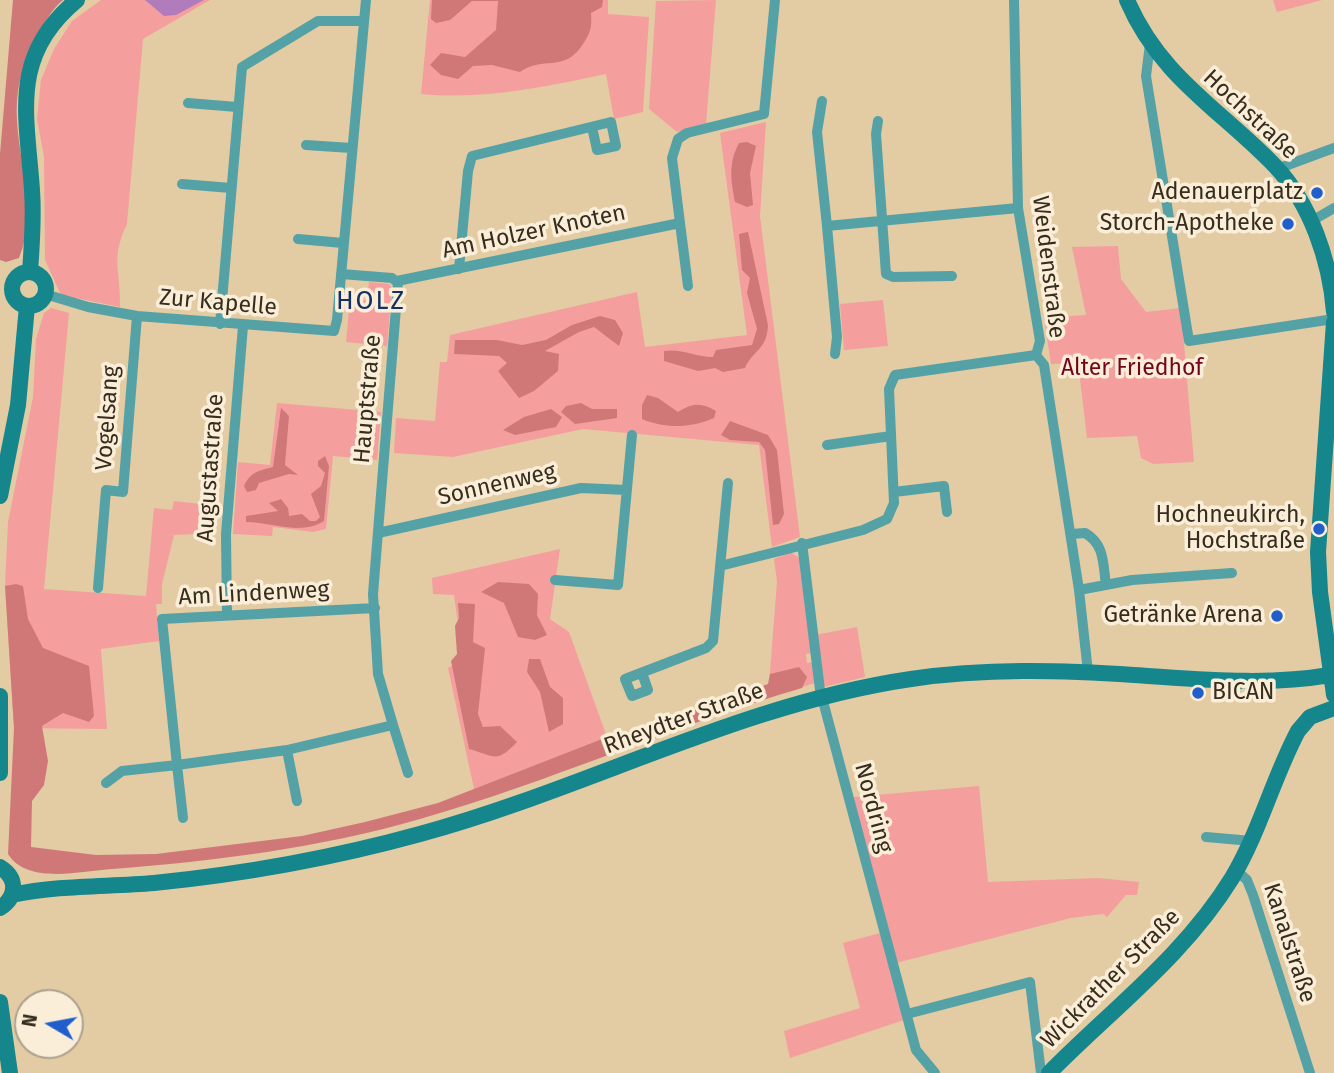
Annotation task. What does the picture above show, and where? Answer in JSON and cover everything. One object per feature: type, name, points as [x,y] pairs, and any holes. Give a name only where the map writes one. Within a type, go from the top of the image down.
[{"type":"street","points":[[30,272],[33,201],[24,118],[26,89],[43,40],[59,17],[77,0]]},
{"type":"street","points":[[366,0],[341,274],[397,281]]},
{"type":"street","points":[[688,286],[672,161],[676,142],[687,133],[764,114],[775,0]]},
{"type":"street","name":"Weidenstraße","points":[[1014,0],[1018,208],[1040,341],[1036,355],[1044,365],[1071,534],[1088,672]]},
{"type":"street","name":"Hochstraße","points":[[1127,0],[1150,44],[1185,86],[1277,169],[1298,197],[1327,270],[1334,312]]},
{"type":"street","points":[[220,324],[241,71],[247,62],[318,21],[364,21]]},
{"type":"street","points":[[1150,44],[1146,76],[1189,341],[1334,320],[1329,471],[1318,560],[1334,695]]},
{"type":"street","points":[[822,101],[817,132],[837,337],[835,354]]},
{"type":"street","points":[[188,103],[237,107]]},
{"type":"street","points":[[878,121],[876,134],[888,275],[952,276]]},
{"type":"street","points":[[459,269],[468,171],[472,156],[592,127]]},
{"type":"street","points":[[306,145],[351,148]]},
{"type":"street","points":[[1277,169],[1334,148]]},
{"type":"street","points":[[182,184],[231,188]]},
{"type":"street","points":[[827,226],[1018,208]]},
{"type":"street","points":[[1310,222],[1334,208]]},
{"type":"street","name":"Am Holzer Knoten","points":[[397,281],[680,223]]},
{"type":"street","points":[[298,239],[343,243]]},
{"type":"street","points":[[30,272],[44,281],[45,294],[37,304],[27,306],[18,302],[12,289],[18,275],[30,272]]},
{"type":"street","name":"Zur Kapelle","points":[[45,294],[88,307],[137,316],[334,331],[341,274]]},
{"type":"street","name":"Hauptstraße","points":[[375,608],[373,594],[397,281]]},
{"type":"street","points":[[0,496],[18,405],[27,306]]},
{"type":"street","name":"Vogelsang","points":[[98,588],[107,490],[123,492],[137,316]]},
{"type":"street","name":"Augustastraße","points":[[227,614],[227,520],[243,326]]},
{"type":"street","points":[[720,566],[880,524],[892,510],[894,492],[889,386],[897,373],[1036,355]]},
{"type":"street","points":[[555,580],[618,585],[632,435]]},
{"type":"street","points":[[827,445],[891,436]]},
{"type":"street","points":[[642,673],[711,644],[728,483]]},
{"type":"street","points":[[894,492],[944,486],[947,512]]},
{"type":"street","name":"Sonnenweg","points":[[378,533],[580,488],[627,489]]},
{"type":"street","points":[[1071,534],[1085,533],[1096,542],[1102,554],[1106,585]]},
{"type":"street","name":"Nordring","points":[[802,543],[822,696],[918,1055],[935,1073]]},
{"type":"street","points":[[1079,590],[1232,573]]},
{"type":"street","points":[[375,608],[378,674],[408,774]]},
{"type":"street","name":"Am Lindenweg","points":[[183,818],[162,619],[375,608]]},
{"type":"street","name":"Rheydter Straße","points":[[13,889],[63,888],[232,874],[381,845],[487,814],[720,728],[822,696],[949,675],[1088,672],[1204,680],[1292,680],[1332,674]]},
{"type":"street","points":[[0,696],[0,773]]},
{"type":"street","name":"Wickrather Straße","points":[[1049,1073],[1183,944],[1236,870],[1252,841],[1298,730],[1310,717],[1334,708]]},
{"type":"street","points":[[106,783],[122,771],[287,750],[393,725]]},
{"type":"street","points":[[287,750],[297,801]]},
{"type":"street","points":[[1206,837],[1252,841]]},
{"type":"street","points":[[0,908],[13,889],[1,866]]},
{"type":"street","name":"Kanalstraße","points":[[1236,870],[1247,880],[1254,895],[1310,1073]]},
{"type":"street","points":[[907,1014],[1030,982],[1041,1073]]},
{"type":"street","points":[[0,1002],[10,1073]]},
{"type":"green space","points":[[101,0],[210,0],[143,39],[127,224],[118,256],[120,307],[61,295],[45,260],[44,157],[37,119],[41,80],[54,49],[72,21]]},
{"type":"green space","points":[[430,0],[608,0],[608,14],[649,17],[643,112],[614,119],[606,74],[491,94],[421,94]]},
{"type":"green space","points":[[716,0],[706,124],[677,132],[649,109],[656,1]]},
{"type":"green space","points":[[1273,0],[1322,0],[1277,12]]},
{"type":"green space","points":[[766,122],[760,216],[800,537],[772,547],[759,445],[583,429],[453,457],[394,453],[396,418],[435,421],[440,362],[447,362],[450,335],[637,292],[645,347],[747,335],[720,133]]},
{"type":"green space","name":"Alter Friedhof","points":[[1118,246],[1121,279],[1146,312],[1181,308],[1194,462],[1153,464],[1141,458],[1137,436],[1087,438],[1078,363],[1051,364],[1044,318],[1086,315],[1072,247]]},
{"type":"green space","points":[[369,282],[389,284],[392,288],[387,346],[346,342],[350,299],[367,300]]},
{"type":"green space","points":[[883,300],[888,346],[844,350],[840,304]]},
{"type":"green space","points":[[51,308],[69,313],[44,589],[146,596],[154,508],[172,510],[174,501],[219,506],[216,533],[174,535],[162,584],[162,604],[156,604],[159,641],[101,649],[107,729],[14,728],[5,586],[8,522],[33,397],[36,339],[44,313]]},
{"type":"green space","points":[[277,403],[381,412],[377,460],[333,456],[326,529],[313,532],[273,527],[272,536],[233,534],[238,462],[270,465]]},
{"type":"green space","points":[[560,549],[550,619],[569,632],[607,737],[474,789],[448,668],[463,659],[454,595],[433,594],[432,578]]},
{"type":"green space","points":[[790,552],[800,558],[812,653],[806,654],[807,663],[813,662],[815,683],[771,697],[769,684],[777,582],[774,559]]},
{"type":"green space","points":[[857,627],[865,677],[824,687],[815,635]]},
{"type":"green space","points":[[979,786],[988,882],[1098,878],[1139,882],[1137,895],[1126,895],[1107,917],[1103,914],[1071,918],[896,963],[853,797]]},
{"type":"green space","points":[[880,933],[904,1020],[790,1058],[784,1031],[860,1008],[843,943]]},
{"type":"shaded area","points":[[13,0],[63,0],[38,35],[19,84],[18,133],[27,196],[27,217],[19,258],[6,262],[0,260],[0,154]]},
{"type":"shaded area","points":[[145,0],[204,0],[176,15],[164,16]]},
{"type":"shaded area","points":[[432,0],[603,0],[602,7],[591,13],[586,40],[568,59],[529,67],[520,72],[492,65],[473,66],[458,79],[441,75],[430,65],[441,53],[465,57],[496,30],[498,1],[472,1],[450,20],[436,23],[431,19]]},
{"type":"shaded area","points":[[747,142],[756,146],[750,173],[753,205],[747,207],[735,202],[731,172],[739,143]]},
{"type":"shaded area","points":[[748,232],[768,325],[762,345],[745,368],[723,372],[715,368],[698,371],[664,361],[664,351],[713,357],[716,350],[752,345],[757,329],[747,293],[750,278],[742,270],[739,234]]},
{"type":"shaded area","points":[[600,316],[615,320],[623,333],[619,346],[594,327],[579,332],[545,351],[559,354],[558,371],[534,391],[519,398],[498,371],[507,363],[499,356],[454,354],[455,340],[497,340],[522,345],[546,340],[572,325]]},
{"type":"shaded area","points":[[647,395],[658,398],[678,412],[692,405],[706,406],[716,411],[714,418],[697,424],[678,426],[642,419],[642,405]]},
{"type":"shaded area","points":[[581,403],[592,409],[617,409],[617,418],[575,424],[561,412],[566,406]]},
{"type":"shaded area","points":[[281,408],[289,416],[285,465],[298,475],[289,474],[259,483],[256,490],[247,492],[244,486],[250,477],[256,472],[273,467]]},
{"type":"shaded area","points":[[551,409],[562,417],[556,427],[515,435],[503,430],[524,417]]},
{"type":"shaded area","points":[[730,421],[768,435],[777,450],[784,514],[779,524],[773,525],[765,450],[759,442],[730,440],[721,435]]},
{"type":"shaded area","points":[[325,456],[329,466],[324,521],[296,528],[246,522],[246,516],[278,511],[269,503],[281,499],[288,508],[289,516],[302,514],[310,521],[316,521],[320,517],[311,494],[321,486],[325,473],[318,466],[318,461]]},
{"type":"shaded area","points":[[498,582],[529,584],[538,594],[537,615],[547,635],[535,640],[518,637],[504,603],[481,592]]},
{"type":"shaded area","points":[[5,586],[23,586],[28,619],[43,648],[89,666],[94,716],[89,722],[63,713],[42,726],[48,761],[44,785],[32,801],[31,847],[96,855],[156,854],[302,836],[365,822],[438,803],[607,737],[649,726],[768,684],[770,674],[799,667],[807,677],[802,688],[706,719],[516,788],[382,829],[306,845],[190,862],[70,873],[41,873],[17,864],[8,854],[14,728]]},
{"type":"shaded area","points":[[458,603],[475,604],[473,642],[485,648],[478,714],[483,727],[500,726],[517,742],[499,756],[469,749],[451,661],[457,654],[455,626],[459,618]]},
{"type":"shaded area","points":[[529,659],[540,659],[550,687],[563,698],[563,724],[549,732],[540,692],[527,672]]},
{"type":"place","name":"Adenauerplatz","points":[[1317,193]]},
{"type":"place","name":"Storch-Apotheke","points":[[1288,224]]},
{"type":"place","name":"Hochneukirch, Hochstraße","points":[[1319,529]]},
{"type":"place","name":"Getränke Arena","points":[[1277,616]]},
{"type":"place","name":"BICAN","points":[[1198,693]]},
{"type":"district","name":"HOLZ","points":[[371,302]]}]
